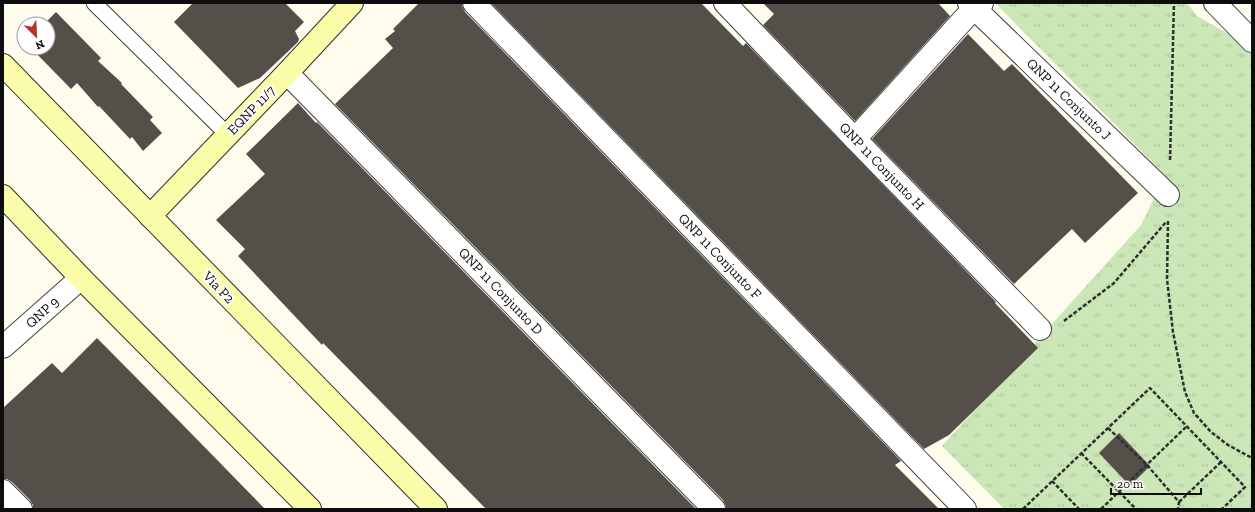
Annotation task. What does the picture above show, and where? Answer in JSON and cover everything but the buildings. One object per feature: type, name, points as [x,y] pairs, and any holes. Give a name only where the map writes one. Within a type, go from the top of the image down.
[{"type":"main road","name":"EQNP 11/7","points":[[150,216],[352,3]]},
{"type":"main road","name":"Via P2","points":[[3,65],[436,509]]},
{"type":"main road","points":[[3,196],[81,278],[310,509]]},
{"type":"street","name":"QNP 11 Conjunto F","points":[[474,3],[965,509]]},
{"type":"street","name":"QNP 11 Conjunto H","points":[[725,3],[1040,329]]},
{"type":"street","points":[[1215,3],[1252,41]]},
{"type":"street","points":[[855,139],[975,5]]},
{"type":"street","name":"QNP 11 Conjunto J","points":[[975,5],[1168,195]]},
{"type":"street","name":"QNP 11 Conjunto D","points":[[287,73],[714,509]]},
{"type":"street","name":"QNP 9","points":[[3,347],[81,278]]},
{"type":"street","points":[[3,491],[21,509]]},
{"type":"lane","points":[[94,3],[228,135]]},
{"type":"path","points":[[1174,3],[1172,131],[1168,195],[1167,279],[1173,332],[1185,392],[1194,413],[1211,432],[1228,445],[1252,458]]},
{"type":"path","points":[[1040,329],[1052,328],[1057,325],[1114,283],[1168,220]]},
{"type":"path","points":[[1023,509],[1150,388],[1245,487],[1222,509]]},
{"type":"path","points":[[1101,509],[1187,426]]},
{"type":"path","points":[[1108,428],[1147,465],[1179,502]]},
{"type":"path","points":[[1081,453],[1136,509]]},
{"type":"path","points":[[1178,509],[1179,502],[1221,462]]},
{"type":"path","points":[[1052,481],[1079,509]]},
{"type":"green space","points":[[995,3],[1187,3],[1197,16],[1252,47],[1252,509],[1004,509],[942,446],[1141,225],[1165,175]]},
{"type":"green space","points":[[1147,465],[1179,502],[1178,509],[1136,509],[1119,492]]}]
